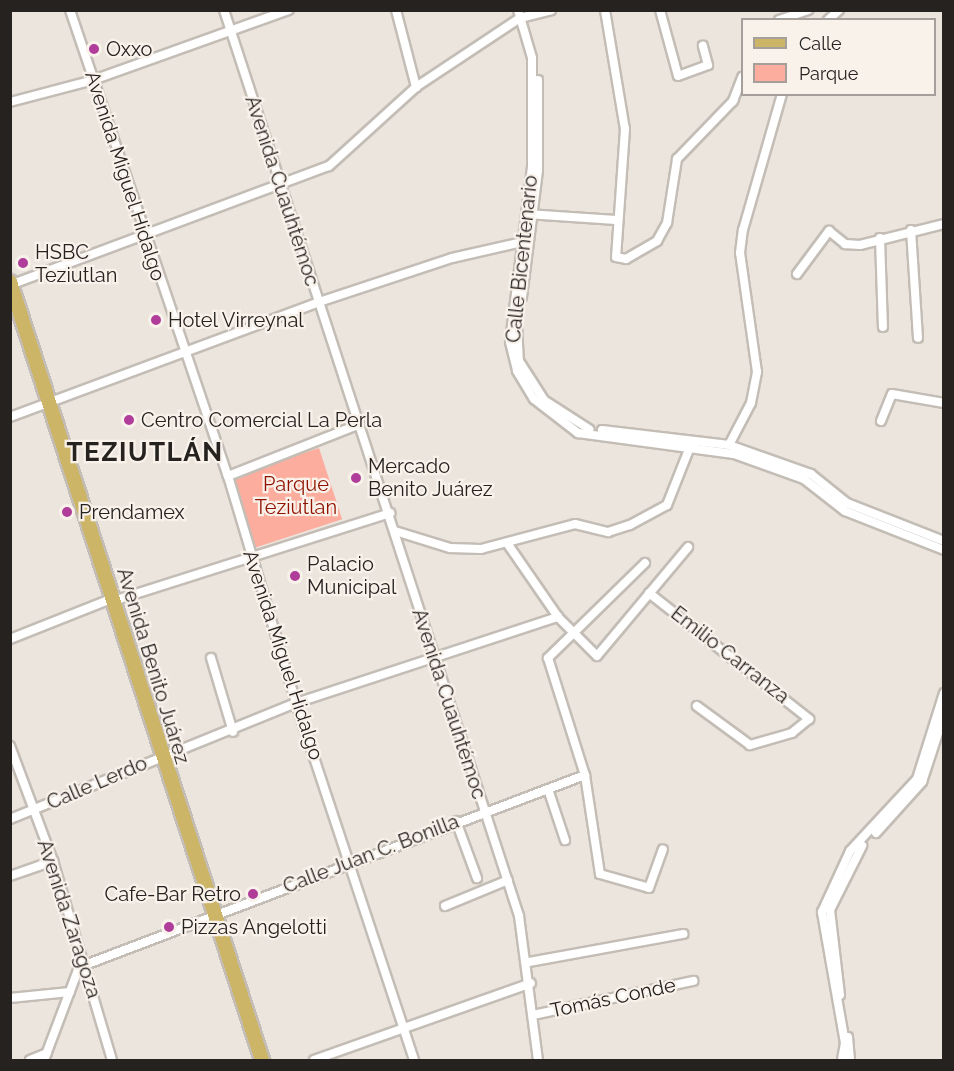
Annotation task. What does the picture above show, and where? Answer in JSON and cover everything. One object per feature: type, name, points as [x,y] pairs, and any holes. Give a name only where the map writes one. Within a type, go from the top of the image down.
[{"type":"main road","name":"Avenida Benito Juárez","points":[[11,284],[47,402],[113,599],[160,756],[262,1060]]},
{"type":"street","name":"Avenida Miguel Hidalgo","points":[[70,10],[145,238],[228,476],[296,703],[352,863],[414,1060]]},
{"type":"street","name":"Avenida Cuauhtémoc","points":[[224,10],[278,187],[390,513],[431,657],[508,880],[529,962],[537,1060]]},
{"type":"street","points":[[10,102],[93,80],[289,10]]},
{"type":"street","points":[[396,10],[416,87]]},
{"type":"street","points":[[11,284],[145,238],[330,166],[416,87],[519,16],[551,10]]},
{"type":"street","points":[[605,10],[625,129],[616,220],[616,257],[626,259],[657,241],[667,223],[677,159],[733,101],[741,80]]},
{"type":"street","points":[[660,10],[678,76],[708,65],[703,46]]},
{"type":"street","points":[[785,18],[808,10]]},
{"type":"street","name":"Calle Bicentenario","points":[[519,16],[532,57],[527,241],[510,342],[517,371],[534,399],[579,433],[692,443]]},
{"type":"street","points":[[729,445],[751,404],[757,372],[740,253],[743,230],[781,96]]},
{"type":"street","points":[[528,214],[616,220]]},
{"type":"street","points":[[797,274],[829,231],[845,244],[944,224]]},
{"type":"street","points":[[911,230],[918,338]]},
{"type":"street","points":[[880,238],[883,327]]},
{"type":"street","points":[[10,417],[186,354],[319,302],[452,258],[527,241]]},
{"type":"street","points":[[881,421],[892,394],[944,403]]},
{"type":"street","points":[[228,476],[360,424]]},
{"type":"street","points":[[692,443],[729,445],[811,474],[847,503],[944,541]]},
{"type":"street","points":[[394,531],[450,548],[507,543],[574,524],[608,531],[630,525],[667,505],[692,443]]},
{"type":"street","points":[[692,443],[734,454],[804,479],[845,511],[944,550]]},
{"type":"street","points":[[10,639],[113,599],[250,553],[390,513]]},
{"type":"street","points":[[507,543],[558,617],[597,656],[688,547]]},
{"type":"street","points":[[645,563],[575,635],[548,658],[585,775],[600,874],[649,888],[663,849]]},
{"type":"street","name":"Emilio Carranza","points":[[649,593],[809,719],[792,733],[750,745],[697,706]]},
{"type":"street","name":"Calle Lerdo","points":[[10,819],[160,756],[233,732],[296,703],[558,617]]},
{"type":"street","points":[[212,658],[233,732]]},
{"type":"street","points":[[842,1060],[845,1043],[822,912],[850,851],[917,779],[944,693]]},
{"type":"street","points":[[850,1060],[829,936],[830,910],[858,850],[922,782],[944,715]]},
{"type":"street","name":"Avenida Zaragoza","points":[[10,746],[52,861],[82,967],[112,1060]]},
{"type":"street","name":"Calle Juan C. Bonilla","points":[[82,967],[214,914],[352,863],[484,809],[585,775]]},
{"type":"street","points":[[548,789],[565,840]]},
{"type":"street","points":[[456,821],[477,878]]},
{"type":"street","points":[[10,876],[52,861]]},
{"type":"street","points":[[445,906],[508,880]]},
{"type":"street","points":[[529,962],[684,934]]},
{"type":"street","points":[[30,1060],[46,1057],[70,992],[82,967]]},
{"type":"street","name":"Tomás Conde","points":[[532,1015],[693,981]]},
{"type":"street","points":[[314,1060],[405,1031],[531,983]]},
{"type":"street","points":[[10,998],[70,992]]},
{"type":"green space","name":"Parque Teziutlan","points":[[319,448],[342,519],[256,547],[232,476]]},
{"type":"place","name":"Oxxo","points":[[94,49]]},
{"type":"place","name":"HSBC Teziutlan","points":[[23,263]]},
{"type":"place","name":"Hotel Virreynal","points":[[156,320]]},
{"type":"place","name":"Centro Comercial La Perla","points":[[129,420]]},
{"type":"place","name":"Mercado Benito Juárez","points":[[356,478]]},
{"type":"place","name":"Prendamex","points":[[67,512]]},
{"type":"place","name":"Palacio Municipal","points":[[295,576]]},
{"type":"place","name":"Cafe-Bar Retro","points":[[253,894]]},
{"type":"place","name":"Pizzas Angelotti","points":[[169,927]]},
{"type":"district","name":"TEZIUTLÁN","points":[[145,453]]}]
